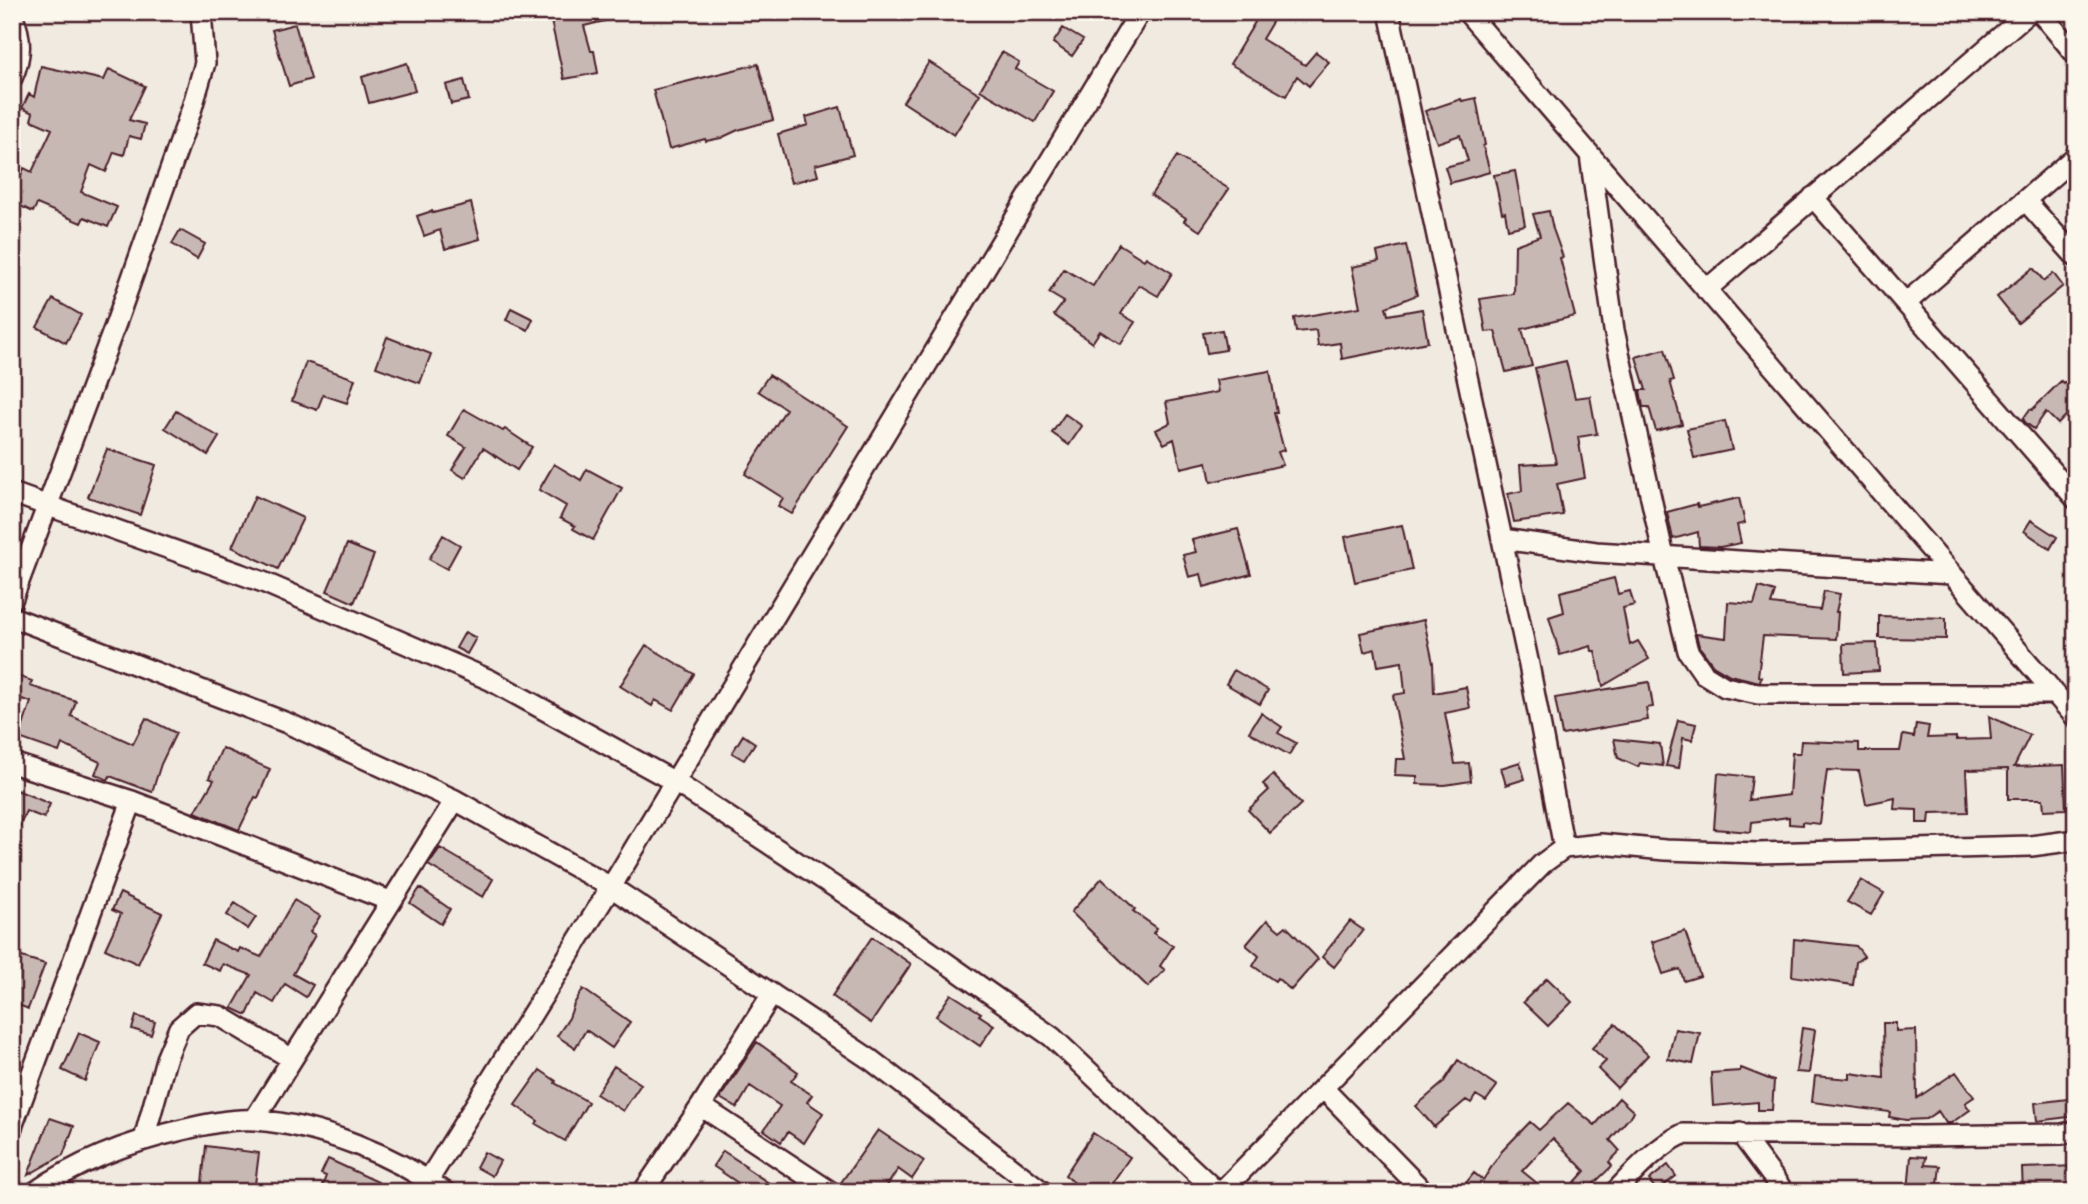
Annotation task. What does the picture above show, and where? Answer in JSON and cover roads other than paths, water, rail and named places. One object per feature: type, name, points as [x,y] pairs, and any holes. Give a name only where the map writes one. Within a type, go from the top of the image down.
[{"type":"street","points":[[12,600],[116,323],[191,111],[205,63],[201,12]]},
{"type":"street","points":[[424,1186],[611,887],[1140,12]]},
{"type":"street","points":[[1389,12],[1502,539],[1564,848]]},
{"type":"street","points":[[1466,12],[2076,718]]},
{"type":"street","points":[[1706,290],[2029,12]]},
{"type":"street","points":[[2040,12],[2076,55]]},
{"type":"street","points":[[12,15],[19,29],[20,59],[12,78]]},
{"type":"street","points":[[1590,155],[1614,330],[1664,557],[1688,651],[1704,674],[1725,687],[1758,694],[2055,694]]},
{"type":"street","points":[[1907,302],[2076,156]]},
{"type":"street","points":[[1813,197],[2076,499]]},
{"type":"street","points":[[2025,200],[2076,257]]},
{"type":"street","points":[[12,493],[263,582],[490,680],[675,782],[888,922],[1052,1037],[1219,1192],[1542,864],[1564,848],[1601,844],[1665,850],[1758,853],[2031,846],[2076,840]]},
{"type":"street","points":[[1502,539],[1596,552],[1951,574]]},
{"type":"street","points":[[12,617],[287,723],[455,800],[611,887],[871,1060],[1043,1192]]},
{"type":"street","points":[[12,763],[132,801],[390,901]]},
{"type":"street","points":[[254,1120],[455,800]]},
{"type":"street","points":[[12,1127],[132,801]]},
{"type":"street","points":[[643,1192],[772,994]]},
{"type":"street","points":[[144,1139],[166,1059],[179,1028],[196,1013],[220,1016],[292,1059]]},
{"type":"street","points":[[1324,1088],[1424,1192]]},
{"type":"street","points":[[701,1106],[831,1192]]},
{"type":"street","points":[[35,1192],[54,1178],[104,1154],[144,1139],[210,1123],[254,1120],[334,1138],[378,1154],[424,1186],[445,1192]]},
{"type":"street","points":[[1615,1192],[1668,1141],[1684,1134],[1922,1136],[2062,1134],[2076,1131]]},
{"type":"street","points":[[1740,1133],[1784,1192]]}]
